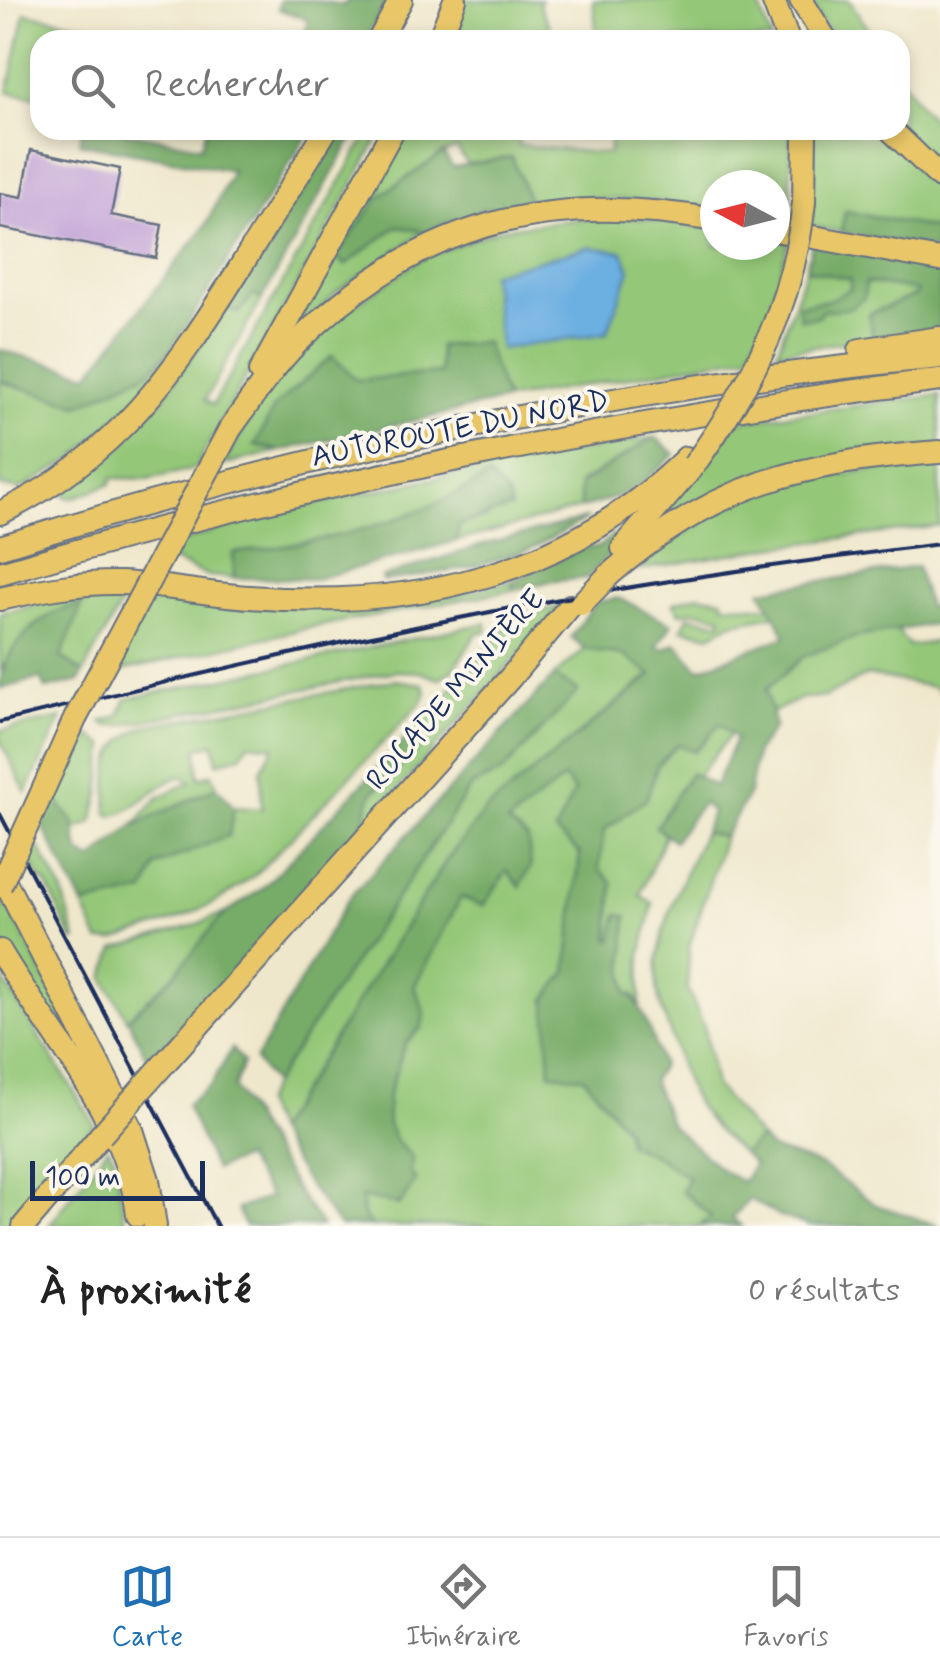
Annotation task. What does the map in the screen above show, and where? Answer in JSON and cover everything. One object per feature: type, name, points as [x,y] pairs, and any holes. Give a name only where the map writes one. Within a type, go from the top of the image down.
[{"type":"highway","points":[[385,30],[401,0]]},
{"type":"highway","points":[[443,30],[455,0]]},
{"type":"highway","points":[[773,0],[784,30]]},
{"type":"highway","points":[[801,0],[820,30]]},
{"type":"highway","points":[[0,513],[77,468],[124,429],[146,404],[205,324],[320,140]]},
{"type":"highway","points":[[0,886],[75,719],[388,140]]},
{"type":"highway","name":"ROCADE MINIÈRE","points":[[24,1226],[100,1134],[603,576],[745,390],[788,288],[804,202],[805,140]]},
{"type":"highway","points":[[901,140],[940,177]]},
{"type":"highway","points":[[230,428],[294,346],[342,301],[390,266],[450,237],[492,223],[548,212],[611,208],[700,218]]},
{"type":"highway","points":[[790,233],[940,260]]},
{"type":"highway","points":[[740,379],[773,365],[940,338]]},
{"type":"highway","name":"AUTOROUTE DU NORD","points":[[0,546],[378,446],[625,396],[940,357]]},
{"type":"highway","name":"AUTOROUTE DU NORD","points":[[0,573],[256,502],[451,458],[762,402],[940,380]]},
{"type":"highway","points":[[603,576],[677,522],[749,486],[850,460],[940,452]]},
{"type":"highway","points":[[0,599],[67,586],[120,583],[246,597],[342,599],[470,582],[516,569],[571,544],[690,461]]},
{"type":"highway","points":[[0,872],[132,1130],[148,1180],[155,1226]]},
{"type":"highway","points":[[0,950],[108,1122],[128,1167],[139,1226]]},
{"type":"green space","points":[[280,0],[345,5],[347,0],[387,0],[371,30],[306,30],[308,20],[278,9]]},
{"type":"green space","points":[[461,0],[541,0],[539,5],[551,30],[449,30]]},
{"type":"green space","points":[[593,0],[757,0],[768,30],[596,30]]},
{"type":"green space","points":[[809,0],[849,0],[869,30],[828,30]]},
{"type":"green space","points":[[25,13],[113,30],[30,30],[30,96],[8,92]]},
{"type":"green space","points":[[910,91],[940,127],[940,168],[910,140]]},
{"type":"green space","points":[[169,140],[201,146],[203,140],[305,140],[173,347],[149,372],[79,405],[0,381],[0,350],[89,374],[206,225],[232,171],[79,143]]},
{"type":"green space","points":[[330,140],[351,140],[262,299],[253,295],[239,313],[224,308]]},
{"type":"green space","points":[[364,140],[377,140],[195,469],[147,479],[112,478],[111,484],[66,497],[64,490],[108,455],[163,399],[224,308],[253,295],[262,299],[205,400],[213,405]]},
{"type":"green space","points":[[394,140],[518,140],[518,145],[609,154],[610,140],[791,140],[790,201],[790,170],[700,170],[700,207],[622,199],[529,201],[512,157],[467,164],[457,148],[379,197],[336,256],[345,265],[397,226],[424,232],[337,292],[288,341]]},
{"type":"green space","points":[[814,140],[894,140],[940,184],[940,251],[935,250],[936,229],[846,211],[841,232],[811,226]]},
{"type":"green space","points":[[443,153],[453,167],[512,157],[529,201],[481,210],[424,232],[397,226],[345,265],[336,256],[379,197]]},
{"type":"green space","points":[[845,211],[937,229],[935,250],[841,232]]},
{"type":"green space","points":[[612,215],[700,226],[700,260],[784,260],[768,314],[749,355],[506,400],[484,343],[439,346],[441,373],[357,380],[255,445],[279,451],[223,465],[267,389],[318,330],[421,259],[502,228]]},
{"type":"green space","points":[[812,243],[940,267],[940,330],[873,338],[869,314],[916,295],[917,291],[866,282],[864,298],[850,308],[822,311],[818,317],[800,319],[798,305],[829,300],[850,289],[850,279],[806,269]]},
{"type":"green space","points":[[806,269],[851,279],[850,290],[829,300],[799,305],[822,311],[866,282],[917,290],[917,295],[869,314],[873,338],[777,352]]},
{"type":"green space","points":[[485,342],[506,400],[279,451],[255,445],[275,406],[332,356],[357,380],[440,373],[439,346]]},
{"type":"green space","points":[[173,347],[146,389],[74,458],[20,490],[0,486],[0,381],[79,405],[149,372]]},
{"type":"green space","points":[[940,395],[940,447],[854,455],[648,532],[737,421]]},
{"type":"green space","points":[[655,437],[579,484],[581,508],[457,541],[458,525],[488,517],[489,476],[434,506],[379,526],[307,543],[234,553],[234,578],[209,576],[171,560],[180,542],[278,511]]},
{"type":"green space","points":[[655,437],[675,454],[632,489],[581,508],[579,485]]},
{"type":"green space","points":[[940,460],[940,526],[772,547],[627,572],[654,549],[767,485]]},
{"type":"green space","points":[[489,476],[508,496],[511,508],[459,525],[457,541],[315,579],[234,578],[233,553],[301,543],[397,519]]},
{"type":"green space","points":[[589,518],[531,549],[470,568],[383,581],[382,577],[486,544]]},
{"type":"green space","points":[[614,534],[623,539],[587,578],[514,590],[512,581],[585,547],[599,547]]},
{"type":"green space","points":[[917,567],[928,607],[940,606],[940,623],[856,637],[804,656],[766,690],[775,727],[756,752],[749,793],[724,837],[704,832],[712,812],[702,803],[674,841],[656,827],[690,773],[715,786],[736,738],[720,724],[694,752],[678,744],[657,766],[647,798],[604,830],[599,869],[613,883],[609,939],[612,940],[618,914],[627,916],[627,993],[643,1014],[662,1065],[652,1080],[671,1125],[719,1168],[742,1182],[754,1164],[743,1154],[760,1138],[771,1149],[820,1165],[876,1205],[940,1226],[810,1226],[779,1216],[750,1199],[732,1218],[742,1226],[699,1226],[711,1217],[681,1190],[689,1178],[628,1143],[626,1129],[584,1077],[550,1073],[546,999],[567,972],[580,853],[555,832],[574,791],[564,778],[508,823],[528,839],[531,866],[520,886],[507,871],[483,906],[461,897],[414,987],[425,1012],[421,1028],[405,1044],[387,1098],[388,1125],[397,1143],[413,1158],[410,1174],[416,1179],[400,1205],[362,1197],[362,1213],[371,1226],[339,1226],[275,1132],[446,861],[485,811],[652,675],[623,655],[585,649],[571,637],[596,602],[619,598],[672,624],[657,646],[663,649],[676,643],[699,669],[786,636],[761,590]]},
{"type":"green space","points":[[512,581],[514,590],[308,628],[109,674],[152,594],[451,596]]},
{"type":"green space","points":[[126,595],[83,673],[61,657],[81,605],[43,621],[0,670],[0,613],[72,597]]},
{"type":"green space","points":[[698,595],[722,599],[725,604],[771,607],[775,615],[733,623],[710,635],[682,629],[688,616],[721,623],[721,616],[695,611],[680,613],[673,603]]},
{"type":"green space","points":[[82,605],[61,657],[83,673],[80,681],[46,689],[41,678],[0,689],[7,660],[26,634],[53,614]]},
{"type":"green space","points":[[561,607],[360,832],[372,793],[417,750],[407,737],[507,626],[508,617]]},
{"type":"green space","points":[[486,623],[488,631],[477,633],[453,670],[439,679],[420,672],[396,671],[123,725],[108,726],[101,722],[119,716],[126,699]]},
{"type":"green space","points":[[897,630],[909,646],[940,641],[940,694],[938,688],[867,675],[825,697],[802,698],[771,713],[765,690],[804,656],[856,637]]},
{"type":"green space","points":[[585,649],[623,655],[652,674],[485,811],[446,861],[275,1132],[263,1103],[273,1084],[471,786],[502,772],[577,691],[554,676]]},
{"type":"green space","points":[[554,676],[578,691],[502,772],[471,786],[273,1084],[255,1060],[348,899]]},
{"type":"green space","points":[[395,680],[423,684],[423,701],[256,874],[188,915],[113,941],[99,941],[83,905],[144,892],[156,866],[228,835],[234,807],[262,809],[261,770],[274,746],[249,743],[241,755],[217,763],[214,743],[197,749],[199,778],[212,774],[217,787],[133,826],[159,797],[191,782],[180,776],[126,811],[111,816],[107,812],[109,772],[122,741],[146,726]]},
{"type":"green space","points":[[62,718],[26,793],[0,740],[0,731]]},
{"type":"green space","points":[[720,723],[732,733],[697,777],[691,774],[656,827],[665,835],[640,895],[653,903],[641,955],[640,1005],[633,995],[627,994],[627,916],[612,940],[608,939],[613,883],[598,869],[604,830],[647,798],[657,766],[678,744],[694,752]]},
{"type":"green space","points":[[90,735],[105,746],[100,795],[92,822],[76,830],[50,793],[67,757],[83,750]]},
{"type":"green space","points":[[407,737],[417,750],[372,793],[360,832],[149,1063],[128,1019],[176,973],[214,925],[262,889]]},
{"type":"green space","points":[[564,778],[575,791],[580,852],[567,972],[546,999],[584,1077],[626,1129],[628,1143],[689,1178],[682,1190],[711,1217],[699,1226],[371,1226],[362,1213],[362,1197],[400,1205],[413,1158],[397,1143],[388,1125],[387,1098],[405,1044],[421,1028],[425,1012],[414,987],[461,897],[507,871],[519,885],[507,823]]},
{"type":"green space","points":[[217,787],[234,807],[229,835],[156,866],[145,892],[83,905],[39,819],[50,793],[74,823],[79,852],[92,860],[133,826]]},
{"type":"green space","points":[[704,832],[724,837],[690,944],[687,988],[704,1026],[715,1086],[760,1138],[743,1154],[696,1103],[683,1075],[658,994],[663,933]]},
{"type":"green space","points":[[32,835],[62,890],[76,940],[73,941],[49,889],[25,850]]},
{"type":"green space","points":[[5,899],[111,1106],[0,940],[0,912]]},
{"type":"green space","points":[[227,912],[176,973],[127,1019],[104,978],[115,949]]},
{"type":"green space","points":[[0,965],[3,980],[95,1124],[13,1226],[0,1226]]},
{"type":"green space","points":[[232,1049],[243,1062],[234,1088],[322,1226],[245,1226],[237,1209],[270,1197],[244,1158],[215,1170],[186,1105],[211,1085]]},
{"type":"green space","points":[[108,1147],[114,1157],[126,1226],[49,1226]]},
{"type":"water","points":[[589,247],[623,252],[630,270],[607,333],[500,349],[491,273]]},
{"type":"building","points":[[31,150],[120,169],[111,215],[162,225],[156,258],[0,228],[0,193],[22,197]]},
{"type":"railway","points":[[0,722],[263,660],[527,605],[940,544]]},
{"type":"railway","points":[[0,814],[217,1226]]}]
